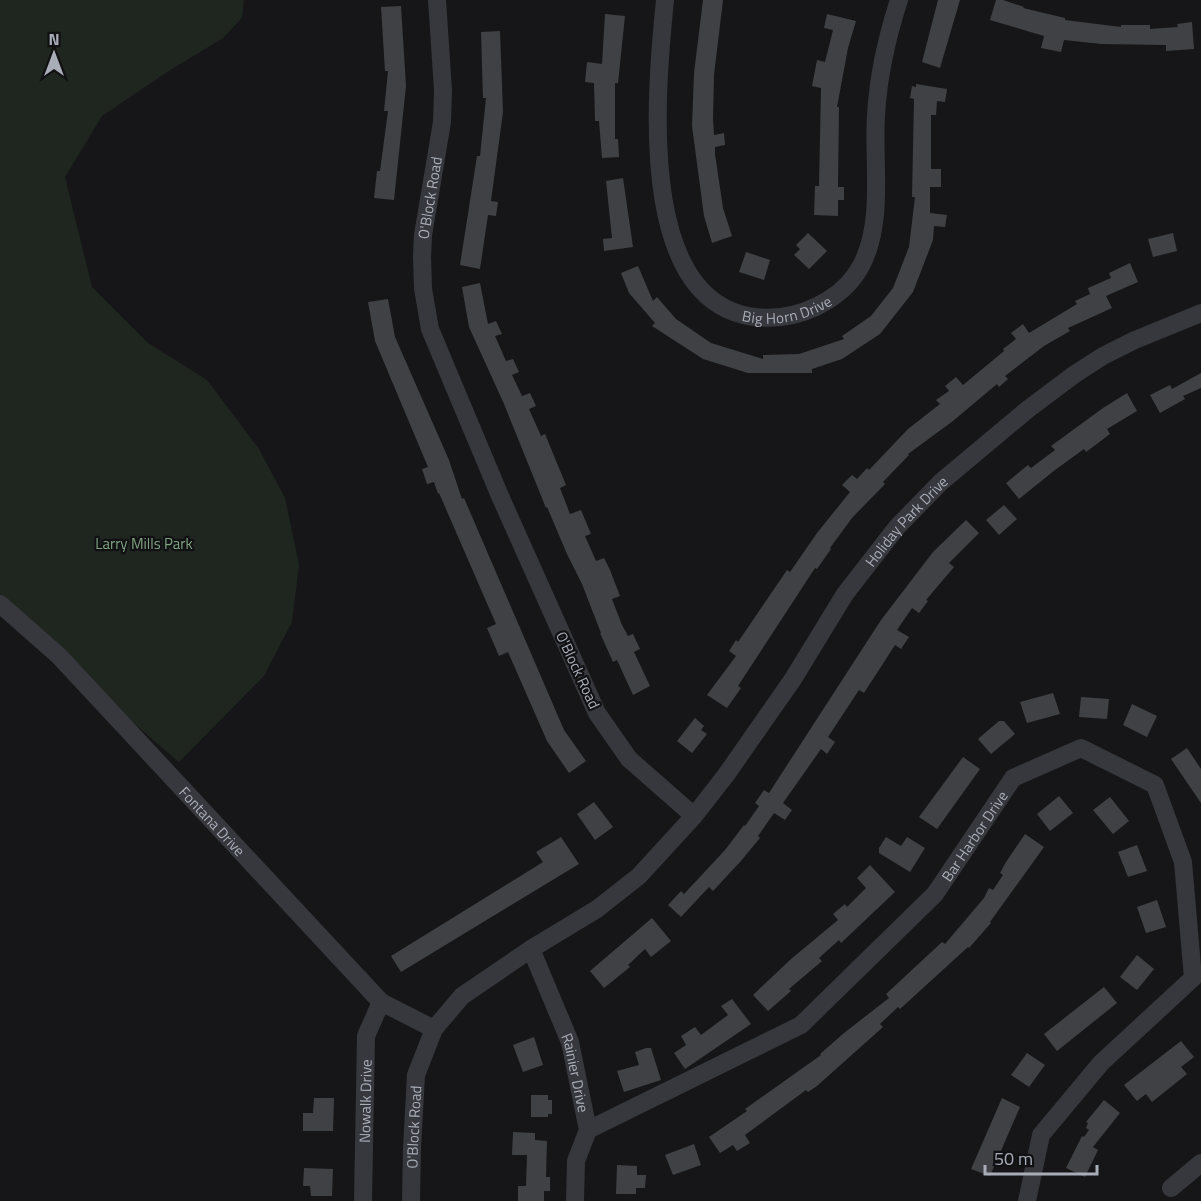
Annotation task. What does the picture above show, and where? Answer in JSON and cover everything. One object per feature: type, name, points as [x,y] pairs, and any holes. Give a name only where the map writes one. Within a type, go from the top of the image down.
[{"type":"street","name":"O'Block Road","points":[[411,1201],[416,1075],[434,1029],[462,996],[531,949],[597,909],[630,883],[694,816],[629,759],[597,713],[500,496],[430,329],[423,289],[422,257],[423,235],[442,122],[443,90],[436,0]]},
{"type":"street","name":"Big Horn Drive","points":[[665,0],[658,62],[657,104],[662,185],[670,235],[689,276],[703,292],[720,306],[762,317],[782,317],[823,303],[839,292],[861,265],[873,227],[879,80],[899,0]]},
{"type":"street","name":"Holiday Park Drive","points":[[694,816],[726,775],[793,679],[845,594],[897,527],[941,483],[1075,374],[1103,356],[1135,340],[1201,313]]},
{"type":"street","name":"Fontana Drive","points":[[0,604],[58,656],[381,1002],[434,1029]]},
{"type":"street","name":"Bar Harbor Drive","points":[[588,1130],[801,1025],[934,894],[1014,778],[1081,748],[1155,785],[1183,862],[1193,978],[1101,1063],[1041,1135],[1027,1201]]},
{"type":"street","name":"Rainier Drive","points":[[531,949],[570,1042],[588,1130],[576,1161],[575,1201]]},
{"type":"street","name":"Nowalk Drive","points":[[363,1201],[366,1036],[381,1002]]},
{"type":"street","points":[[1171,1188],[1201,1163]]},
{"type":"green space","name":"Larry Mills Park","points":[[0,0],[244,0],[242,18],[223,38],[102,116],[65,177],[92,287],[148,343],[207,380],[259,449],[285,498],[299,565],[292,622],[264,676],[179,762],[0,609]]},
{"type":"building","points":[[703,0],[723,0],[714,75],[713,119],[714,135],[724,133],[725,145],[715,147],[715,154],[723,208],[732,236],[712,243],[704,216],[692,126],[694,73]]},
{"type":"building","points":[[938,0],[960,0],[940,68],[922,62]]},
{"type":"building","points":[[996,0],[1003,0],[1023,8],[1065,18],[1065,20],[1121,27],[1121,25],[1150,25],[1150,29],[1178,27],[1177,24],[1192,22],[1194,49],[1166,51],[1166,45],[1101,44],[1064,40],[1061,52],[1041,48],[1044,36],[990,20]]},
{"type":"building","points":[[401,6],[406,86],[394,200],[374,198],[388,111],[384,111],[388,71],[385,71],[381,7]]},
{"type":"building","points":[[605,14],[625,16],[618,83],[615,83],[615,139],[618,139],[619,157],[602,158],[599,121],[595,121],[594,83],[585,82],[587,62],[602,64]]},
{"type":"building","points":[[827,14],[856,21],[848,48],[837,107],[839,107],[838,187],[844,187],[844,200],[838,200],[838,216],[814,215],[815,186],[819,186],[821,88],[812,86],[817,60],[825,62],[833,30],[824,28]]},
{"type":"building","points":[[500,31],[503,112],[491,201],[498,202],[496,216],[488,215],[480,269],[460,265],[477,156],[480,156],[486,98],[483,98],[481,32]]},
{"type":"building","points":[[916,84],[947,89],[945,102],[937,101],[936,115],[931,115],[931,169],[941,169],[941,187],[930,187],[930,213],[947,215],[945,227],[934,226],[933,240],[913,292],[880,334],[842,359],[812,369],[812,373],[748,373],[703,359],[652,326],[655,323],[629,293],[621,273],[638,266],[653,301],[657,297],[676,319],[711,343],[763,359],[763,355],[799,354],[844,339],[842,336],[871,316],[893,288],[909,247],[915,197],[912,197],[914,99],[910,98],[912,86],[916,87]]},
{"type":"building","points":[[623,178],[633,247],[604,251],[603,239],[612,238],[606,181]]},
{"type":"building","points":[[808,233],[827,251],[809,269],[794,255],[800,249],[796,245]]},
{"type":"building","points":[[1173,233],[1177,251],[1153,257],[1148,239]]},
{"type":"building","points":[[746,252],[770,260],[764,280],[739,272]]},
{"type":"building","points":[[1130,263],[1138,282],[1106,296],[1112,308],[1068,328],[1070,331],[1044,346],[1005,376],[1008,379],[999,387],[997,384],[953,421],[908,454],[883,482],[885,484],[852,518],[817,569],[815,568],[738,686],[741,688],[727,708],[707,695],[736,656],[729,651],[736,640],[738,642],[787,570],[790,572],[850,492],[842,485],[852,475],[857,479],[867,468],[869,470],[908,429],[940,404],[936,400],[949,391],[945,386],[956,377],[963,385],[1004,351],[1003,349],[1016,339],[1011,333],[1023,324],[1029,333],[1077,304],[1075,301],[1090,294],[1088,288],[1111,278],[1109,273]]},
{"type":"building","points":[[480,283],[488,324],[496,321],[502,334],[495,336],[506,361],[513,359],[519,372],[512,375],[522,396],[530,393],[536,406],[529,409],[541,436],[545,434],[566,485],[560,488],[570,514],[581,510],[591,534],[585,536],[596,561],[604,558],[620,596],[612,599],[622,625],[628,636],[633,634],[640,649],[634,652],[650,686],[633,695],[617,660],[613,662],[600,633],[582,584],[546,508],[504,404],[469,327],[462,287]]},
{"type":"building","points":[[388,299],[395,337],[449,460],[462,499],[464,498],[564,730],[586,761],[569,773],[547,741],[508,652],[499,656],[487,628],[496,624],[434,482],[427,484],[422,469],[428,467],[375,341],[368,302]]},
{"type":"building","points":[[1201,373],[1201,388],[1183,396],[1185,399],[1160,413],[1150,395],[1170,385],[1172,389]]},
{"type":"building","points":[[1127,393],[1137,411],[1107,429],[1110,434],[1086,452],[1084,449],[1019,499],[1006,483],[1028,465],[1031,468],[1055,450],[1051,446]]},
{"type":"building","points":[[1004,505],[1017,519],[999,535],[986,520]]},
{"type":"building","points":[[966,520],[979,533],[949,563],[954,567],[926,600],[928,601],[919,613],[912,608],[897,630],[909,637],[901,649],[895,645],[864,693],[859,690],[828,737],[835,742],[827,754],[821,749],[783,803],[792,810],[785,820],[774,813],[758,836],[760,838],[740,862],[713,891],[709,887],[681,917],[668,905],[681,891],[684,894],[745,826],[759,806],[755,803],[764,790],[769,793],[881,620],[933,552]]},
{"type":"building","points":[[1053,693],[1060,714],[1027,723],[1020,702]]},
{"type":"building","points":[[1081,697],[1109,699],[1107,719],[1079,717]]},
{"type":"building","points":[[1132,704],[1157,716],[1147,737],[1123,725]]},
{"type":"building","points":[[695,718],[704,726],[701,730],[707,734],[692,753],[677,741]]},
{"type":"building","points":[[999,721],[1004,721],[1015,734],[991,754],[978,739]]},
{"type":"building","points":[[1187,748],[1201,769],[1201,803],[1171,759]]},
{"type":"building","points":[[963,757],[980,769],[937,829],[919,817]]},
{"type":"building","points":[[1059,796],[1073,813],[1050,831],[1037,814]]},
{"type":"building","points":[[1110,797],[1129,821],[1113,834],[1093,810]]},
{"type":"building","points":[[594,802],[613,827],[595,840],[577,814]]},
{"type":"building","points":[[1025,834],[1044,847],[991,923],[969,948],[900,1009],[898,1007],[880,1024],[883,1027],[817,1086],[808,1092],[806,1090],[745,1135],[750,1143],[737,1151],[733,1145],[720,1153],[709,1137],[821,1055],[844,1033],[889,998],[886,994],[942,942],[945,944],[984,898],[989,888],[993,890],[1003,875],[1000,873],[1006,862]]},
{"type":"building","points":[[561,837],[579,864],[401,972],[391,956],[543,862],[536,852]]},
{"type":"building","points":[[886,837],[901,846],[907,837],[925,848],[910,872],[879,853],[879,848]]},
{"type":"building","points":[[1137,845],[1147,871],[1128,877],[1118,852]]},
{"type":"building","points":[[870,865],[895,892],[841,943],[839,940],[819,958],[822,961],[789,989],[791,991],[768,1011],[753,995],[791,959],[838,920],[833,914],[845,904],[847,907],[866,888],[857,878]]},
{"type":"building","points":[[1157,900],[1166,927],[1146,933],[1137,907]]},
{"type":"building","points":[[652,918],[671,941],[651,957],[645,949],[628,965],[630,967],[604,988],[590,971]]},
{"type":"building","points":[[1137,955],[1154,969],[1137,990],[1120,977]]},
{"type":"building","points":[[1104,987],[1117,1003],[1057,1051],[1044,1034]]},
{"type":"building","points":[[732,999],[751,1024],[685,1069],[674,1053],[686,1045],[681,1036],[695,1027],[701,1035],[728,1015],[721,1006]]},
{"type":"building","points":[[534,1037],[543,1065],[523,1072],[513,1045]]},
{"type":"building","points":[[1181,1041],[1194,1057],[1181,1067],[1187,1074],[1152,1102],[1146,1094],[1137,1101],[1124,1085]]},
{"type":"building","points":[[651,1048],[661,1080],[624,1092],[617,1071],[639,1065],[635,1052]]},
{"type":"building","points":[[1027,1053],[1045,1065],[1029,1087],[1011,1075]]},
{"type":"building","points":[[531,1095],[548,1095],[548,1100],[552,1100],[552,1114],[548,1114],[548,1117],[531,1117]]},
{"type":"building","points":[[314,1098],[334,1098],[333,1131],[303,1131],[303,1113],[313,1113]]},
{"type":"building","points":[[1002,1098],[1020,1107],[990,1176],[971,1169]]},
{"type":"building","points":[[1104,1100],[1120,1113],[1093,1147],[1098,1150],[1085,1177],[1066,1168],[1082,1136],[1084,1137],[1089,1130],[1086,1128],[1088,1123],[1086,1122]]},
{"type":"building","points":[[513,1132],[535,1133],[535,1140],[547,1141],[546,1177],[550,1177],[550,1191],[544,1191],[544,1201],[518,1201],[518,1186],[526,1186],[527,1155],[512,1155]]},
{"type":"building","points":[[694,1144],[701,1165],[673,1175],[665,1155]]},
{"type":"building","points":[[617,1165],[637,1166],[637,1175],[646,1175],[645,1188],[636,1188],[636,1194],[616,1194]]},
{"type":"building","points":[[304,1168],[333,1169],[332,1196],[311,1196],[310,1186],[303,1186]]}]
